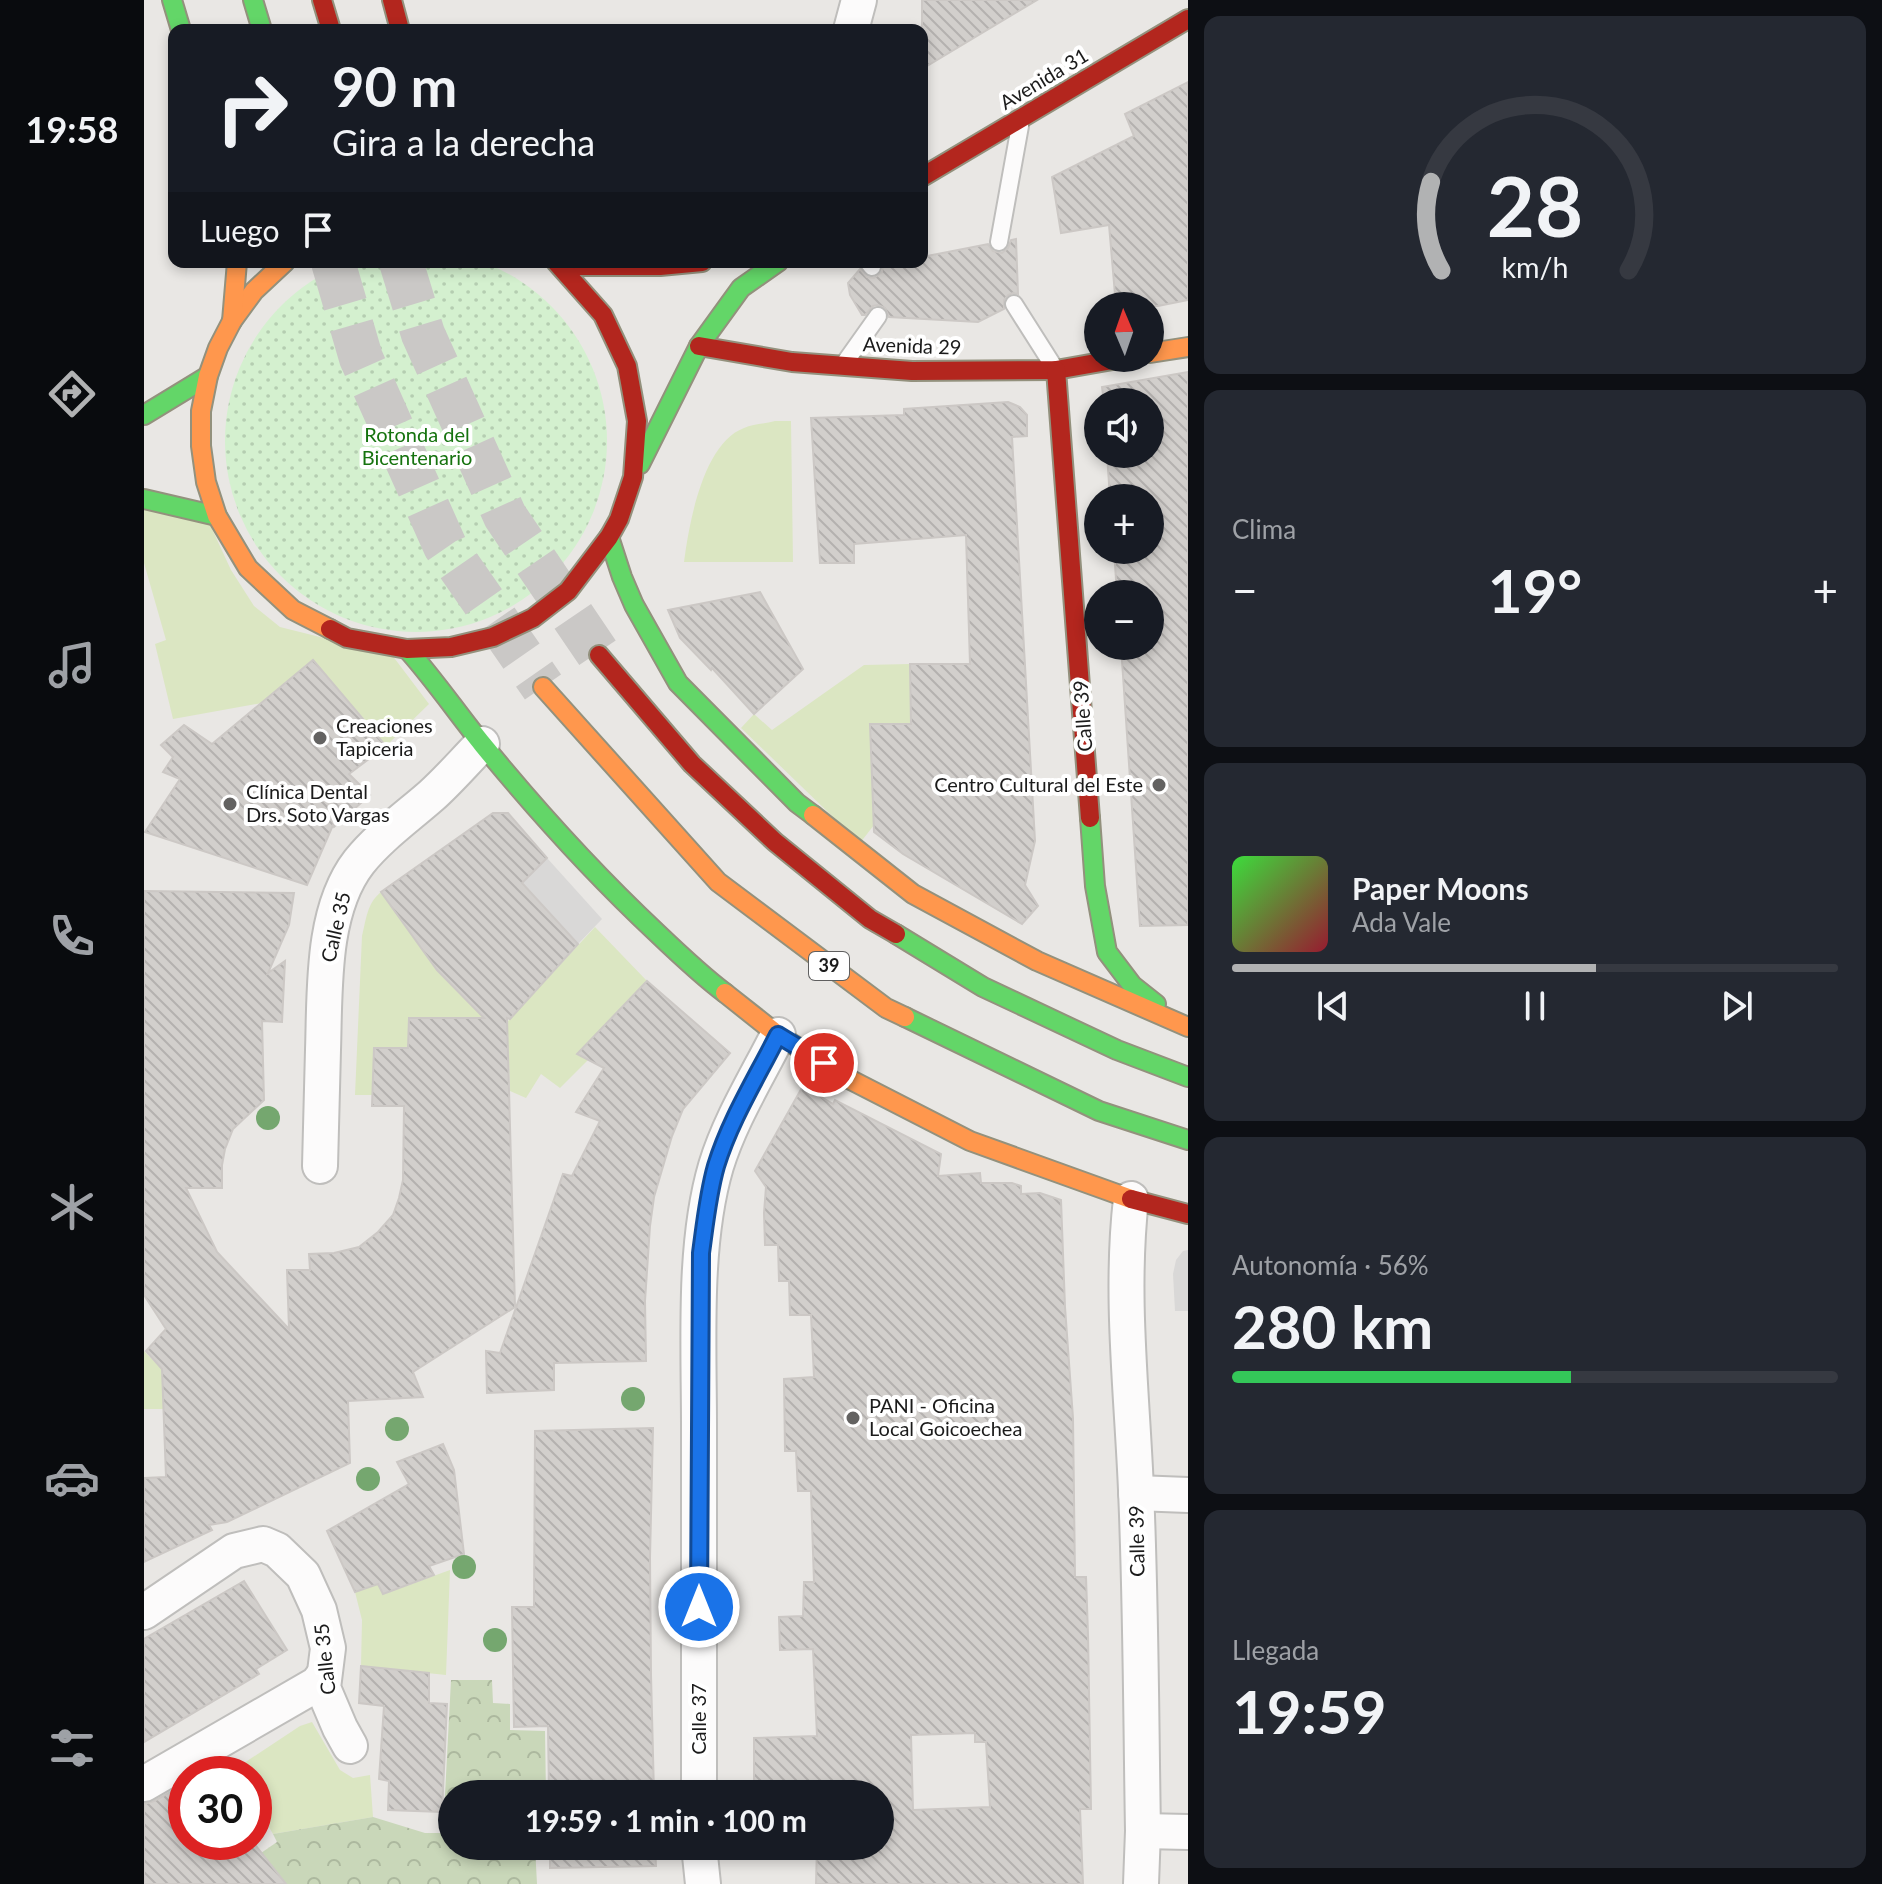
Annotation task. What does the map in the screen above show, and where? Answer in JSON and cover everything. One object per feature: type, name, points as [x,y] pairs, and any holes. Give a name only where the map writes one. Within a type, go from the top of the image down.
[{"type":"main road","points":[[172,0],[179,24]]},
{"type":"main road","points":[[253,0],[260,24]]},
{"type":"main road","points":[[322,0],[329,24]]},
{"type":"main road","points":[[392,0],[398,24]]},
{"type":"main road","name":"Avenida 31","points":[[928,173],[1188,19]]},
{"type":"main road","points":[[232,321],[236,268]]},
{"type":"main road","points":[[279,268],[254,291],[232,321],[208,376],[201,411],[201,446],[206,482],[217,516],[248,568],[293,610],[347,638],[407,649],[451,647],[493,637],[533,618],[568,591],[619,519],[633,477],[699,346],[741,288],[769,268]]},
{"type":"main road","points":[[562,268],[603,315],[627,366],[637,421],[633,477]]},
{"type":"main road","name":"Avenida 29","points":[[699,346],[792,362],[912,371],[1056,370],[1084,365]]},
{"type":"main road","points":[[1164,351],[1188,347]]},
{"type":"main road","name":"Calle 39","points":[[1056,370],[1095,886],[1107,952],[1132,985],[1188,1026]]},
{"type":"main road","points":[[144,415],[208,376]]},
{"type":"main road","points":[[144,499],[217,516]]},
{"type":"main road","points":[[609,537],[634,605],[678,683],[797,803],[913,894],[1037,961],[1188,1026]]},
{"type":"main road","points":[[407,649],[482,744],[566,842],[704,977],[778,1035],[847,1078],[970,1141],[1131,1199],[1188,1214]]},
{"type":"main road","points":[[599,655],[692,764],[775,842],[870,919],[983,987],[1117,1050],[1188,1077]]},
{"type":"main road","name":"39","points":[[543,687],[718,882],[886,1008],[1099,1111],[1188,1140]]},
{"type":"street","points":[[853,24],[859,0]]},
{"type":"street","name":"Calle 35","points":[[320,1166],[325,986],[329,945],[345,887],[360,861],[374,846],[434,793],[482,744]]},
{"type":"street","name":"Calle 37","points":[[699,1780],[701,1253],[716,1166],[733,1123],[778,1035]]},
{"type":"street","name":"Calle 39","points":[[1131,1199],[1127,1234],[1127,1297],[1136,1493],[1143,1831],[1141,1884]]},
{"type":"street","points":[[1136,1493],[1188,1495]]},
{"type":"street","name":"Calle 35","points":[[144,1612],[234,1551],[263,1544],[277,1550],[303,1575],[319,1610],[328,1648],[323,1688],[350,1746]]},
{"type":"street","points":[[144,1784],[317,1684],[324,1675]]},
{"type":"street","points":[[1143,1831],[1188,1832]]},
{"type":"street","points":[[700,1860],[703,1884]]},
{"type":"lane","points":[[999,242],[1021,118]]},
{"type":"lane","points":[[1014,304],[1056,370]]},
{"type":"lane","points":[[843,366],[878,316]]},
{"type":"green space","name":"Rotonda del Bicentenario","points":[[334,268],[498,268],[506,272],[537,293],[575,335],[593,368],[606,422],[606,460],[599,497],[585,531],[564,562],[537,589],[506,610],[453,629],[416,632],[379,629],[343,618],[310,600],[281,576],[257,547],[239,514],[228,478],[225,441],[228,404],[247,351],[281,306],[310,282]]},
{"type":"green space","points":[[791,421],[793,562],[684,562],[700,486],[718,450],[744,428]]},
{"type":"green space","points":[[144,503],[206,516],[231,570],[254,606],[280,627],[392,655],[429,704],[386,746],[313,661],[262,703],[173,719],[155,644],[166,640],[144,563]]},
{"type":"green space","points":[[910,664],[911,724],[870,724],[874,825],[860,843],[741,728],[754,714],[772,730],[864,665]]},
{"type":"green space","points":[[381,892],[437,970],[484,1018],[409,1018],[408,1048],[374,1048],[373,1095],[355,1095],[362,936],[370,907]]},
{"type":"green space","points":[[595,927],[647,981],[578,1054],[588,1060],[560,1088],[541,1074],[526,1098],[510,1091],[509,1060],[499,1060],[498,1032]]},
{"type":"green space","points":[[144,1351],[162,1369],[164,1409],[144,1409]]},
{"type":"green space","points":[[450,1570],[446,1675],[361,1666],[362,1620],[355,1592],[378,1584],[384,1594]]},
{"type":"green space","points":[[451,1680],[492,1680],[493,1703],[510,1704],[510,1730],[545,1731],[546,1780],[446,1780]]},
{"type":"green space","points":[[312,1722],[340,1770],[353,1778],[370,1775],[373,1817],[273,1834],[272,1756],[255,1756],[300,1726]]},
{"type":"green space","points":[[373,1817],[425,1833],[438,1833],[438,1860],[536,1860],[537,1884],[277,1884],[265,1860],[272,1860],[272,1845],[277,1842],[273,1834]]},
{"type":"shaded area","points":[[547,858],[602,919],[578,944],[522,883]]},
{"type":"shaded area","points":[[1188,1250],[1188,1311],[1175,1311],[1173,1274],[1176,1260],[1183,1251]]},
{"type":"building","points":[[922,0],[1037,0],[928,65],[928,24],[922,24]]},
{"type":"building","points":[[1188,82],[1188,300],[1164,305],[1164,292],[1115,292],[1109,225],[1061,233],[1052,177],[1134,136],[1125,114]]},
{"type":"building","points":[[1016,239],[1018,294],[1008,295],[1004,300],[1004,309],[978,322],[889,317],[885,308],[878,305],[862,315],[850,295],[848,283],[860,269],[867,277],[874,278],[882,268],[928,268],[928,256],[988,244],[993,251],[1002,253],[1011,240]]},
{"type":"building","name":"Centro Cultural del Este","points":[[1188,372],[1188,925],[1140,926],[1122,660],[1164,660],[1164,580],[1116,580],[1115,564],[1164,564],[1164,484],[1109,484],[1108,468],[1164,468],[1164,388],[1102,387]]},
{"type":"building","points":[[1008,402],[1020,407],[1027,415],[1027,436],[1012,437],[1035,841],[1025,885],[1038,906],[1022,924],[903,854],[874,832],[870,724],[911,724],[910,664],[970,664],[966,535],[854,544],[854,563],[820,563],[811,418],[904,415],[904,409]]},
{"type":"building","points":[[760,592],[803,669],[754,714],[680,638],[668,610]]},
{"type":"building","points":[[313,660],[386,746],[349,774],[370,795],[333,825],[307,885],[145,832],[180,779],[163,772],[173,757],[161,745],[184,725],[212,744]]},
{"type":"building","points":[[493,813],[508,813],[547,858],[522,883],[578,944],[510,1019],[507,1018],[515,1307],[413,1372],[423,1397],[348,1401],[350,1463],[227,1522],[209,1525],[212,1530],[144,1562],[144,1478],[166,1477],[162,1369],[146,1351],[166,1329],[144,1295],[144,891],[294,893],[289,925],[268,973],[285,961],[282,1022],[262,1021],[264,1100],[233,1129],[222,1165],[222,1188],[186,1188],[217,1252],[289,1329],[287,1270],[310,1270],[309,1254],[334,1253],[359,1247],[393,1215],[399,1198],[403,1180],[404,1106],[372,1106],[374,1048],[408,1048],[409,1018],[484,1018],[437,970],[381,892]]},
{"type":"building","points":[[647,981],[730,1053],[683,1109],[654,1197],[645,1301],[646,1361],[554,1363],[554,1390],[487,1393],[486,1351],[500,1353],[563,1174],[572,1176],[600,1121],[576,1112],[604,1068],[577,1054]]},
{"type":"building","points":[[803,1086],[833,1104],[835,1100],[941,1154],[938,1176],[980,1173],[981,1183],[1012,1183],[1021,1186],[1021,1194],[1040,1193],[1061,1200],[1073,1418],[1075,1577],[1086,1577],[1088,1634],[1091,1809],[1080,1809],[1083,1884],[816,1884],[817,1860],[894,1860],[894,1780],[754,1780],[754,1738],[817,1736],[813,1649],[780,1650],[779,1617],[803,1616],[804,1582],[814,1582],[811,1491],[798,1491],[796,1451],[785,1451],[784,1379],[814,1377],[811,1315],[790,1315],[789,1281],[779,1281],[778,1245],[765,1245],[766,1187],[755,1171]],"holes":[[[975,1733],[975,1742],[986,1742],[990,1807],[913,1810],[911,1735]]]},
{"type":"building","points":[[653,1428],[650,1558],[654,1780],[549,1780],[548,1726],[514,1727],[512,1607],[534,1607],[535,1431]]},
{"type":"building","points":[[443,1444],[454,1470],[464,1554],[429,1566],[434,1575],[383,1594],[378,1584],[355,1592],[327,1531],[409,1484],[397,1462]]},
{"type":"building","points":[[244,1581],[287,1650],[256,1669],[259,1674],[144,1742],[144,1639]]},
{"type":"building","points":[[361,1666],[429,1673],[429,1703],[447,1704],[443,1780],[438,1780],[438,1812],[388,1810],[389,1781],[379,1779],[384,1706],[359,1703]]},
{"type":"building","points":[[168,1793],[168,1860],[267,1860],[286,1884],[144,1884],[144,1804]]},
{"type":"building","points":[[550,1860],[656,1860],[656,1866],[550,1868]]},
{"type":"tunnel","points":[[335,268],[361,358],[445,546],[543,687]]},
{"type":"tunnel","points":[[403,268],[423,334],[505,516],[599,655]]},
{"type":"traffic: fast","points":[[172,0],[179,24]]},
{"type":"traffic: fast","points":[[253,0],[260,24]]},
{"type":"traffic: fast","points":[[640,464],[699,346],[741,288],[769,268]]},
{"type":"traffic: fast","points":[[144,415],[208,376]]},
{"type":"traffic: fast","points":[[144,499],[217,516]]},
{"type":"traffic: fast","points":[[609,537],[634,605],[678,683],[797,803],[813,815]]},
{"type":"traffic: fast","points":[[407,649],[483,745],[567,842],[634,911],[725,993]]},
{"type":"traffic: fast","points":[[1090,818],[1095,886],[1107,952],[1132,985],[1156,1004]]},
{"type":"traffic: fast","points":[[896,934],[983,987],[1117,1050],[1188,1077]]},
{"type":"traffic: fast","points":[[905,1017],[1099,1111],[1188,1140]]},
{"type":"traffic: slow","points":[[232,321],[236,268]]},
{"type":"traffic: slow","points":[[279,268],[254,291],[232,321],[208,376],[201,411],[201,446],[206,482],[217,516],[248,568],[293,610],[330,629]]},
{"type":"traffic: slow","points":[[1164,351],[1188,347]]},
{"type":"traffic: slow","points":[[543,687],[718,882],[886,1008],[905,1017]]},
{"type":"traffic: slow","points":[[813,815],[913,894],[1037,961],[1188,1027]]},
{"type":"traffic: slow","points":[[725,993],[778,1035],[847,1078],[970,1141],[1131,1199]]},
{"type":"traffic: jam","points":[[322,0],[329,24]]},
{"type":"traffic: jam","points":[[392,0],[398,24]]},
{"type":"traffic: jam","points":[[928,173],[1188,19]]},
{"type":"traffic: jam","points":[[330,629],[347,638],[407,649],[451,647],[493,637],[533,618],[568,591],[609,537],[619,519],[633,477],[637,421],[627,366],[603,315],[561,268]]},
{"type":"traffic: jam","points":[[699,346],[792,362],[912,371],[1056,370],[1084,365]]},
{"type":"traffic: jam","points":[[1056,370],[1090,818]]},
{"type":"traffic: jam","points":[[599,655],[692,764],[775,842],[870,919],[896,934]]},
{"type":"traffic: jam","points":[[1131,1199],[1188,1214]]},
{"type":"place","name":"Creaciones Tapiceria","points":[[320,738]]},
{"type":"place","name":"Centro Cultural del Este","points":[[1159,785]]},
{"type":"place","name":"Clínica Dental Drs. Soto Vargas","points":[[230,804]]},
{"type":"place","name":"PANI - Oficina Local Goicoechea","points":[[853,1418]]},
{"type":"route","points":[[699,1607],[701,1253],[716,1166],[733,1123],[778,1035],[824,1063]]}]
